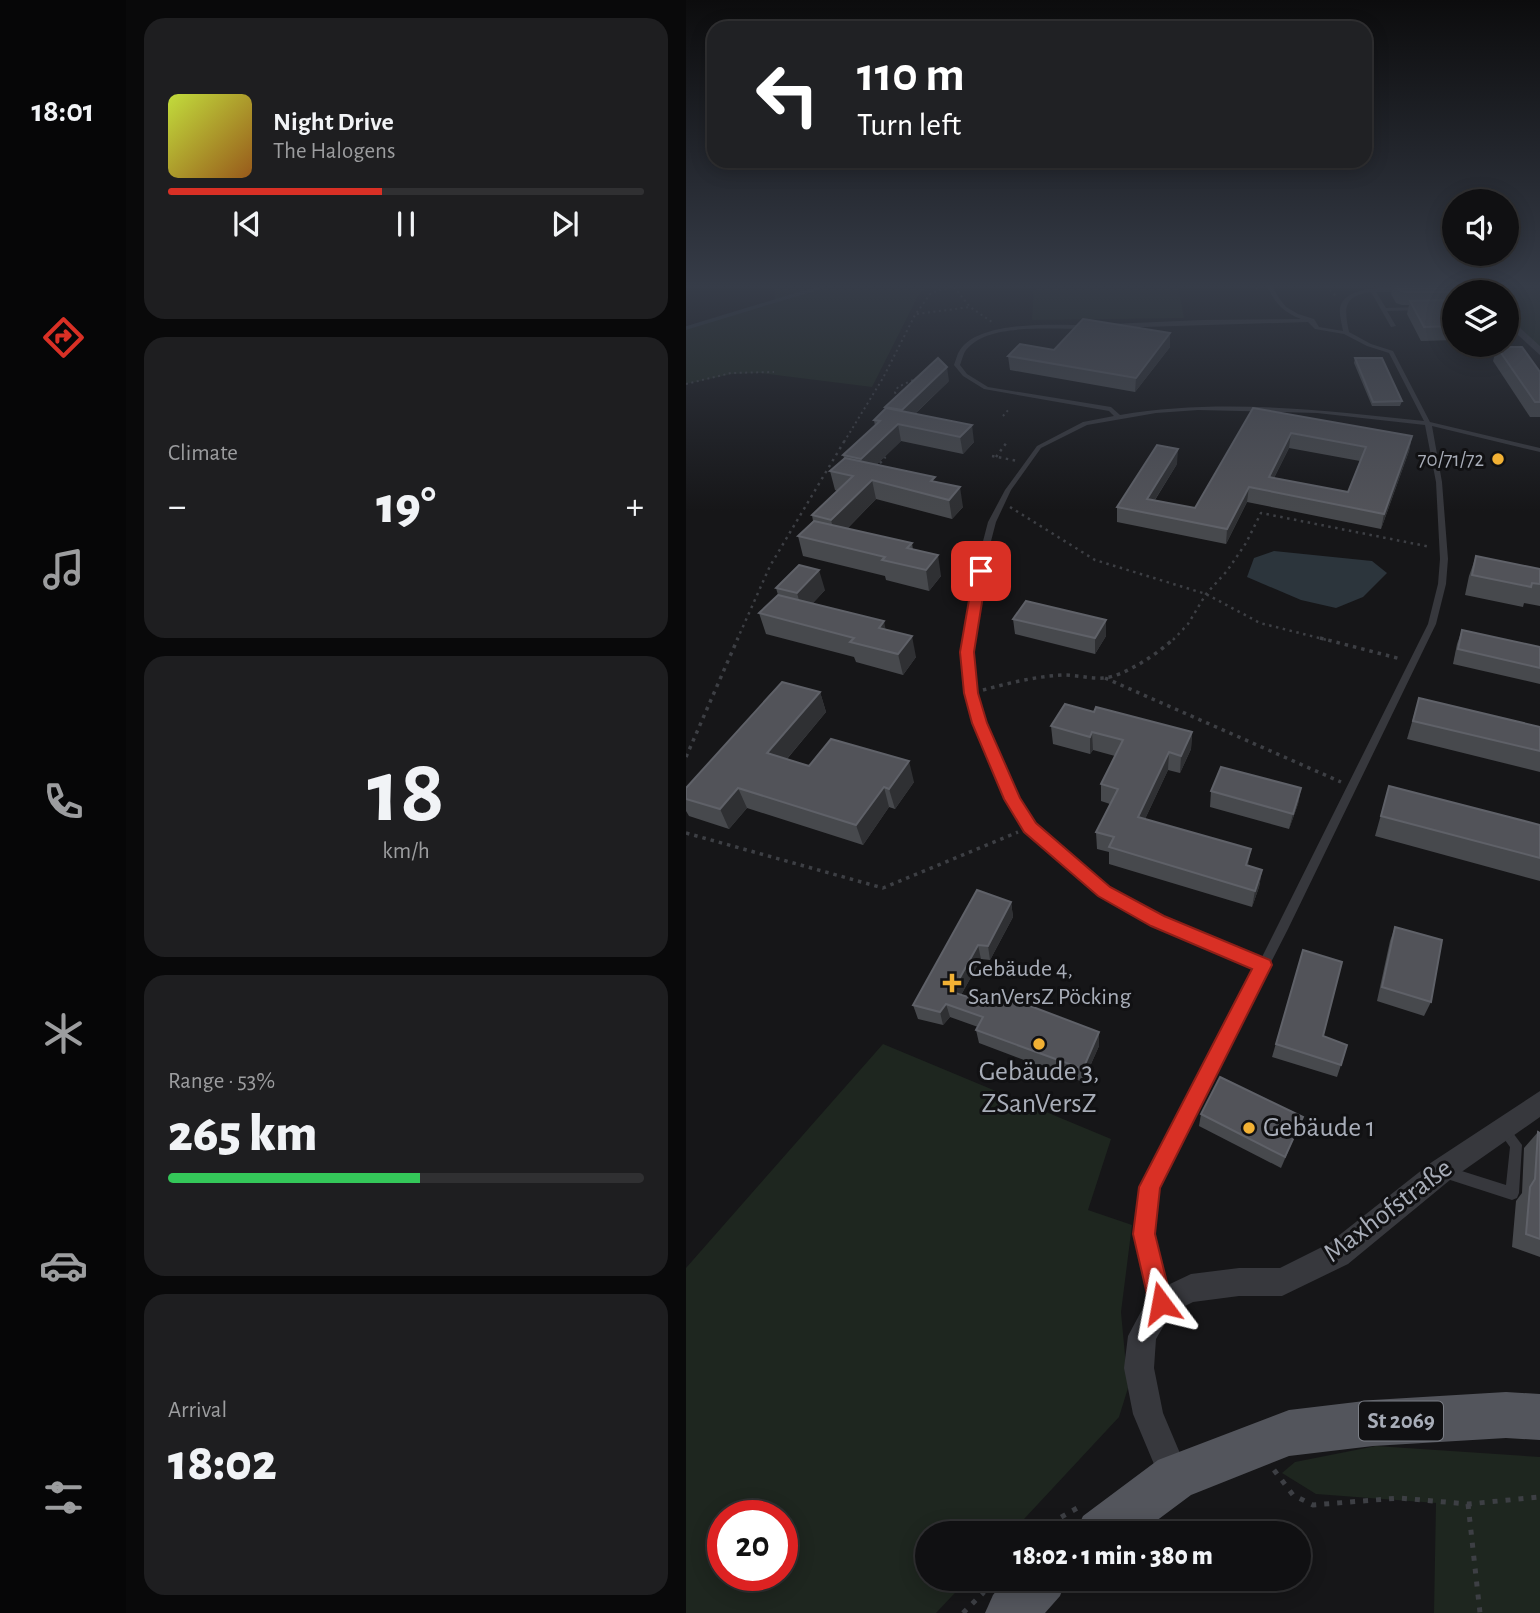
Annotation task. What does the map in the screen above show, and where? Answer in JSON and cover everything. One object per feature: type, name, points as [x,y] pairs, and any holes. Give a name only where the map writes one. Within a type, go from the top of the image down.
[{"type":"main road","name":"St 2069","points":[[1116,1521],[1175,1477],[1289,1433],[1373,1423],[1506,1415],[1540,1417]]},
{"type":"main road","points":[[1000,1600],[1017,1591]]},
{"type":"street","name":"Maxhofstraße","points":[[1161,1303],[1191,1288],[1239,1282],[1282,1282],[1338,1254],[1442,1170],[1526,1118]]},
{"type":"street","points":[[1161,1303],[1142,1336],[1139,1368],[1148,1414],[1175,1477]]},
{"type":"lane","points":[[958,361],[957,365],[965,375],[986,387],[1111,409],[1118,417]]},
{"type":"lane","points":[[1161,1303],[1144,1234],[1150,1187],[1414,662],[1432,624],[1442,584],[1439,482],[1428,423],[1396,361]]},
{"type":"lane","points":[[1263,965],[1158,921],[1104,891],[1030,828],[1012,799],[980,723],[971,693],[967,652],[986,545],[992,522],[1002,502],[1039,447],[1062,434],[1085,423],[1198,408],[1260,408],[1428,423],[1540,450]]},
{"type":"lane","points":[[1442,1170],[1512,1193],[1516,1145],[1526,1118]]},
{"type":"path","points":[[686,757],[770,566],[891,361]]},
{"type":"path","points":[[686,384],[731,373],[774,372]]},
{"type":"path","points":[[898,402],[895,392],[898,387],[919,377]]},
{"type":"path","points":[[1003,416],[1009,409]]},
{"type":"path","points":[[1007,442],[994,456],[1027,463]]},
{"type":"path","points":[[869,475],[885,458],[879,451]]},
{"type":"path","points":[[1002,502],[1095,560],[1206,594],[1260,623],[1334,644],[1414,662]]},
{"type":"path","points":[[1105,678],[1136,665],[1167,646],[1188,624],[1206,594],[1246,543],[1261,513],[1443,550]]},
{"type":"path","points":[[971,693],[1015,681],[1065,675],[1105,678],[1213,724],[1292,762],[1353,786]]},
{"type":"path","points":[[686,833],[883,888],[1030,828]]},
{"type":"path","points":[[1264,1441],[1278,1478],[1293,1495],[1313,1505],[1399,1498],[1468,1504],[1540,1497]]},
{"type":"path","points":[[1468,1504],[1480,1613]]},
{"type":"path","points":[[963,1613],[1000,1600]]},
{"type":"shaded area","points":[[686,361],[885,361],[872,387],[759,373],[732,374],[686,384]]},
{"type":"shaded area","points":[[1274,551],[1372,561],[1387,573],[1363,597],[1336,608],[1301,600],[1247,577],[1254,558]]},
{"type":"shaded area","points":[[883,1044],[1111,1139],[1088,1210],[1132,1225],[1121,1312],[1128,1388],[1119,1417],[1022,1521],[915,1521],[915,1591],[957,1591],[936,1613],[686,1613],[686,1268]]},
{"type":"shaded area","points":[[1376,1446],[1540,1457],[1540,1613],[1434,1613],[1436,1503],[1316,1494],[1282,1473],[1295,1462]]},
{"type":"building","points":[[934,361],[941,361],[947,367],[902,410],[885,407]]},
{"type":"building","points":[[1039,361],[1149,361],[1136,378]]},
{"type":"building","points":[[1356,361],[1384,361],[1402,401],[1373,402]]},
{"type":"building","points":[[1507,361],[1532,361],[1540,372],[1540,402],[1535,402]]},
{"type":"building","points":[[886,408],[972,425],[960,437],[898,424],[861,459],[843,455],[880,421],[874,420]]},
{"type":"building","points":[[1253,408],[1412,436],[1384,514],[1249,487],[1227,529],[1117,507],[1157,445],[1178,449],[1147,499],[1195,508]],"holes":[[[1291,433],[1366,447],[1348,492],[1269,477]]]},
{"type":"building","points":[[845,458],[935,477],[931,481],[960,487],[949,500],[872,480],[831,520],[812,515],[853,476],[830,471]]},
{"type":"building","points":[[814,521],[912,543],[907,548],[938,555],[926,570],[798,536]]},
{"type":"building","points":[[1476,556],[1540,569],[1540,584],[1532,583],[1531,587],[1472,575]]},
{"type":"building","points":[[799,565],[819,570],[797,593],[776,588]]},
{"type":"building","points":[[778,595],[884,621],[879,628],[912,636],[898,654],[850,642],[854,638],[759,613]]},
{"type":"building","points":[[1026,601],[1106,620],[1095,638],[1013,619]]},
{"type":"building","points":[[1462,630],[1540,647],[1540,668],[1458,649]]},
{"type":"building","points":[[782,682],[820,692],[767,753],[809,766],[831,739],[909,761],[889,789],[884,787],[856,825],[738,788],[720,809],[686,799],[686,788]]},
{"type":"building","points":[[1419,698],[1540,727],[1540,751],[1413,721]]},
{"type":"building","points":[[1065,704],[1094,712],[1096,707],[1192,732],[1181,756],[1169,752],[1138,817],[1251,849],[1246,865],[1262,870],[1255,891],[1109,847],[1114,837],[1096,832],[1118,789],[1101,784],[1123,740],[1092,732],[1090,737],[1051,726]]},
{"type":"building","points":[[1221,767],[1301,788],[1293,814],[1211,791]]},
{"type":"building","points":[[1389,786],[1540,825],[1540,858],[1381,816]]},
{"type":"building","points":[[977,890],[1011,902],[988,946],[978,945],[952,992],[990,1004],[996,993],[1099,1032],[1083,1069],[976,1030],[983,1017],[946,1004],[940,1012],[913,1005]]},
{"type":"building","points":[[1395,927],[1442,940],[1431,1002],[1382,987]]},
{"type":"building","points":[[1303,950],[1342,962],[1323,1036],[1347,1045],[1341,1065],[1276,1044]]},
{"type":"building","name":"Gebäude 1","points":[[1220,1077],[1303,1117],[1285,1157],[1201,1114]]},
{"type":"building","points":[[1538,1132],[1540,1239],[1526,1234],[1530,1187],[1535,1179]]},
{"type":"place","name":"70/71/72","points":[[1498,459]]},
{"type":"place","name":"Gebäude 4, SanVersZ Pöcking","points":[[952,983]]},
{"type":"place","name":"Gebäude 3, ZSanVersZ","points":[[1039,1044]]},
{"type":"place","name":"Gebäude 1","points":[[1249,1128]]},
{"type":"route","points":[[981,571],[967,652],[971,693],[980,723],[1012,799],[1030,828],[1069,864],[1104,891],[1158,921],[1263,965],[1150,1187],[1144,1234],[1161,1303]]}]
